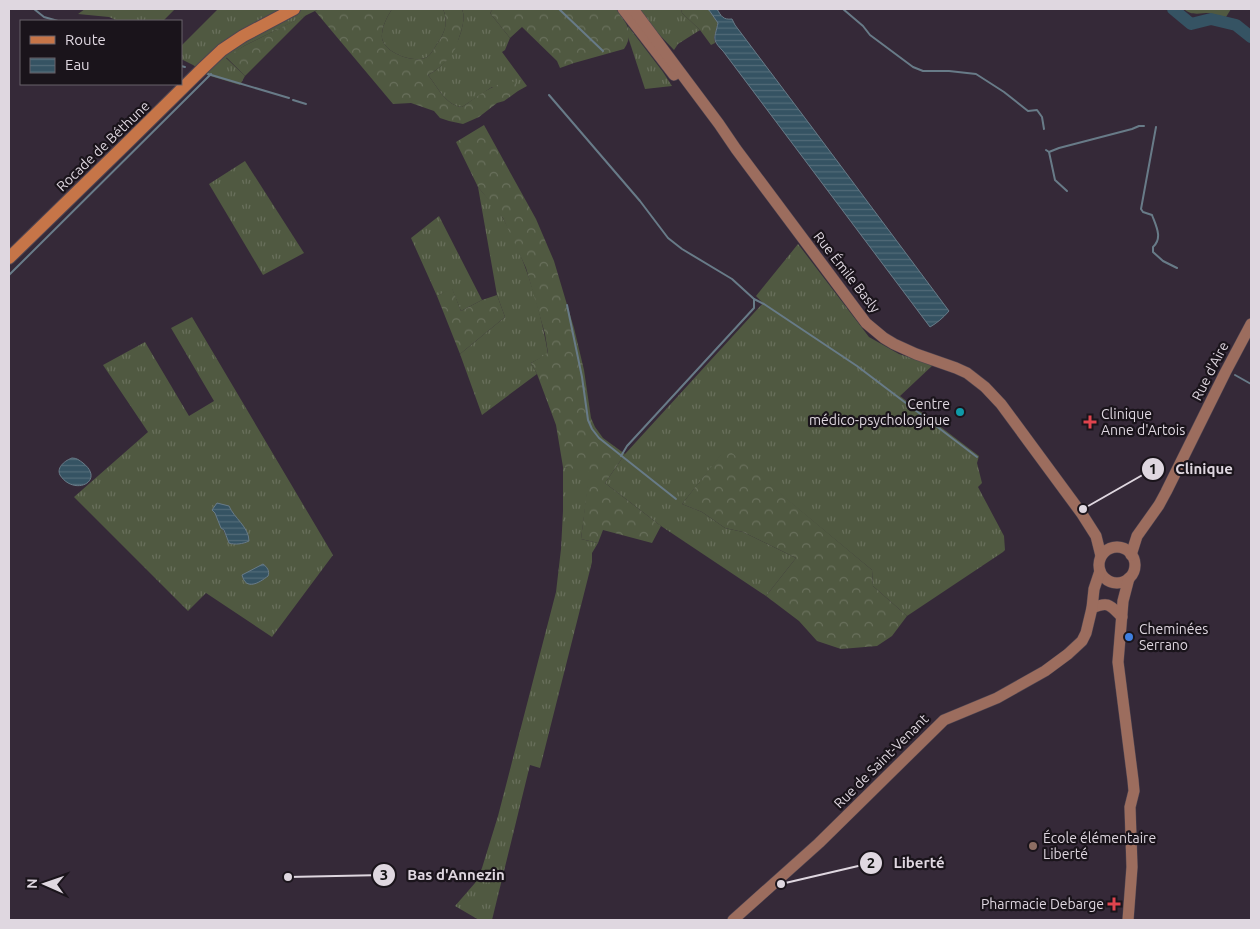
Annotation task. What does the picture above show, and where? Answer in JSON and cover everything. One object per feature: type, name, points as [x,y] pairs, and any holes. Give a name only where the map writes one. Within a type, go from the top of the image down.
[{"type":"main road","name":"Rocade de Béthune","points":[[9,258],[222,50],[243,36],[294,9]]},
{"type":"main road","name":"Rue Émile Basly","points":[[623,9],[715,128],[736,149]]},
{"type":"main road","name":"Rue Émile Basly","points":[[633,9],[866,322],[894,344],[916,354],[944,362],[967,374],[985,387],[1001,404],[1082,514],[1096,536],[1101,556]]},
{"type":"main road","name":"Rue d'Aire","points":[[1131,554],[1137,536],[1166,492],[1251,324]]},
{"type":"main road","name":"Rue Émile Basly","points":[[1096,536],[1115,548]]},
{"type":"main road","name":"Rue d'Aire","points":[[1115,548],[1137,536]]},
{"type":"main road","points":[[1128,920],[1132,867],[1130,807],[1134,791],[1118,662],[1123,601],[1134,568],[1134,561],[1131,554],[1126,550],[1115,548],[1106,551],[1101,556],[1099,563],[1100,571],[1105,578],[1113,582],[1122,582],[1130,578]]},
{"type":"main road","name":"Rue de Saint-Venant","points":[[733,920],[819,843],[944,720],[997,698],[1045,671],[1082,641],[1086,633],[1094,589],[1100,571]]},
{"type":"main road","points":[[1113,582],[1123,601]]},
{"type":"main road","name":"Rue de Saint-Venant","points":[[1092,604],[1100,588],[1113,582]]},
{"type":"main road","points":[[1092,604],[1107,604],[1122,617]]},
{"type":"green space","points":[[85,9],[175,9],[164,20],[116,20],[109,17],[78,14]]},
{"type":"green space","points":[[218,9],[319,9],[244,46],[226,58],[245,76],[240,85],[207,75],[182,60],[182,45]]},
{"type":"green space","points":[[319,9],[392,9],[382,30],[384,43],[388,48],[401,56],[422,59],[429,56],[445,29],[446,21],[443,9],[462,9],[463,23],[454,51],[444,63],[428,75],[438,90],[451,103],[462,107],[494,86],[508,82],[515,82],[518,91],[504,101],[497,103],[479,117],[463,124],[440,118],[434,111],[411,103],[393,104],[315,11]]},
{"type":"green space","points":[[392,9],[443,9],[446,21],[445,29],[429,56],[415,59],[401,56],[388,48],[384,43],[382,30]]},
{"type":"green space","points":[[462,9],[493,9],[490,13],[510,38],[505,50],[502,52],[527,86],[518,91],[518,87],[492,87],[462,107],[451,103],[442,95],[428,75],[445,62],[456,45],[463,23]]},
{"type":"green space","points":[[493,9],[616,9],[628,28],[629,38],[624,49],[560,68],[557,61],[522,27],[510,38],[490,13]]},
{"type":"green space","points":[[638,9],[681,9],[682,13],[700,30],[678,44],[674,50]]},
{"type":"green space","points":[[681,9],[709,10],[718,23],[714,38],[715,43],[711,45],[700,30],[682,13]]},
{"type":"green space","points":[[1184,9],[1231,9],[1226,17],[1209,13],[1193,13]]},
{"type":"green space","points":[[306,15],[245,76],[226,57],[244,46]]},
{"type":"green space","points":[[628,26],[672,86],[645,89],[629,40]]},
{"type":"green space","points":[[484,125],[536,219],[554,261],[574,328],[584,370],[591,418],[603,438],[625,454],[605,483],[661,526],[652,543],[603,530],[598,543],[581,539],[589,472],[563,467],[556,425],[531,363],[548,353],[545,334],[526,268],[503,218],[478,187],[456,142]]},
{"type":"green space","points":[[245,161],[304,253],[263,275],[209,184]]},
{"type":"green space","points":[[478,187],[501,216],[519,251],[537,302],[548,354],[531,363],[537,374],[482,415],[460,354],[505,317],[497,295]]},
{"type":"green space","points":[[439,216],[482,300],[461,311],[452,289],[437,296],[411,238]]},
{"type":"green space","points":[[798,244],[869,337],[899,354],[933,365],[900,396],[979,456],[977,463],[982,483],[978,487],[1004,536],[1005,550],[1003,552],[907,616],[873,586],[872,570],[726,449],[682,504],[702,512],[725,528],[743,532],[796,558],[766,596],[661,526],[605,483],[625,454],[763,303],[756,296]]},
{"type":"green space","points":[[452,288],[461,311],[482,300],[497,295],[505,317],[460,354],[437,296]]},
{"type":"green space","points":[[192,317],[333,555],[272,637],[206,593],[188,611],[74,497],[148,432],[103,365],[145,342],[189,416],[214,401],[171,328]],"holes":[[[215,513],[245,543],[229,543]]]},
{"type":"green space","points":[[726,448],[872,570],[873,586],[907,616],[892,636],[877,646],[841,649],[817,641],[799,621],[766,596],[796,558],[743,532],[725,528],[702,512],[682,504]]},
{"type":"green space","points":[[563,467],[590,471],[581,539],[598,543],[592,553],[592,562],[540,768],[530,765],[492,920],[479,920],[455,906],[475,883],[482,868],[498,816],[556,592],[561,549]]},
{"type":"water","points":[[706,9],[717,9],[726,19],[732,19],[949,311],[938,322],[930,327],[717,44],[715,38],[718,23],[709,10]]},
{"type":"water","points":[[72,458],[79,460],[89,470],[90,481],[79,486],[73,485],[66,482],[60,475],[60,467]]},
{"type":"water","points":[[217,503],[229,506],[247,531],[249,541],[239,544],[229,543],[224,530],[221,528],[212,510]]},
{"type":"water","points":[[263,564],[268,569],[268,576],[257,583],[246,583],[242,575]]},
{"type":"waterway","points":[[34,9],[44,17],[54,20]]},
{"type":"waterway","points":[[559,9],[603,51]]},
{"type":"waterway","points":[[843,9],[863,26],[870,35],[913,67],[923,71],[976,74],[1004,92],[1028,111],[1037,110],[1042,117],[1044,129]]},
{"type":"waterway","points":[[1173,9],[1191,24],[1211,19],[1236,25],[1251,37]]},
{"type":"waterway","points":[[208,74],[289,98]]},
{"type":"waterway","points":[[9,275],[211,74]]},
{"type":"waterway","points":[[549,95],[640,201],[668,238],[682,249],[732,279],[754,299],[857,366],[977,457]]},
{"type":"waterway","points":[[293,100],[306,104]]},
{"type":"waterway","points":[[1046,150],[1049,152],[1144,126]]},
{"type":"waterway","points":[[1156,127],[1141,209],[1143,212],[1152,215],[1157,228],[1158,240],[1153,247],[1153,252],[1163,261],[1177,268]]},
{"type":"waterway","points":[[1049,152],[1055,180],[1067,191]]},
{"type":"waterway","points":[[621,456],[627,446],[754,308],[754,299]]},
{"type":"waterway","points":[[567,305],[582,377],[588,420],[592,429],[599,438],[676,499]]},
{"type":"waterway","points":[[1235,375],[1251,384]]},
{"type":"place","name":"Centre médico-psychologique","points":[[960,412]]},
{"type":"place","name":"Clinique Anne d'Artois","points":[[1090,422]]},
{"type":"place","name":"Clinique","points":[[1083,509]]},
{"type":"place","name":"Cheminées Serrano","points":[[1129,637]]},
{"type":"place","name":"École élémentaire Liberté","points":[[1033,846]]},
{"type":"place","name":"Bas d'Annezin","points":[[288,877]]},
{"type":"place","name":"Liberté","points":[[781,884]]},
{"type":"place","name":"Pharmacie Debarge","points":[[1114,904]]}]
